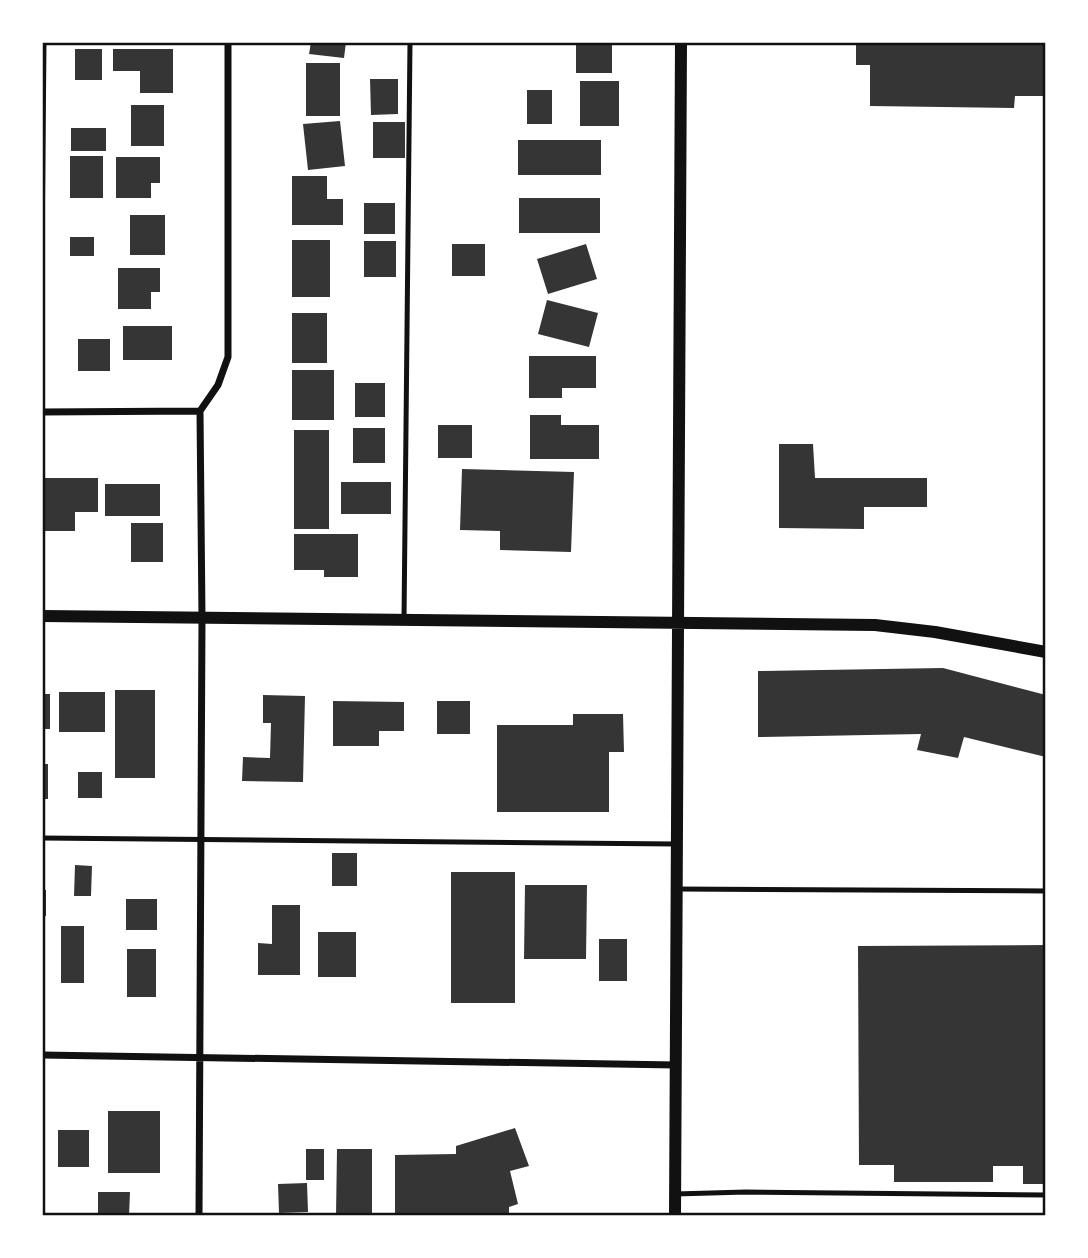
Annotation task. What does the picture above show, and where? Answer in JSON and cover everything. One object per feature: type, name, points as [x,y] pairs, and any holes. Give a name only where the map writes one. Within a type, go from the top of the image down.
[{"type":"street","points":[[199,1216],[202,618],[200,411],[218,385],[228,357],[229,42]]},
{"type":"street","points":[[675,1216],[681,42]]},
{"type":"street","points":[[42,412],[200,411]]},
{"type":"street","points":[[42,616],[874,625],[935,632],[1046,652]]},
{"type":"street","points":[[42,1055],[676,1065]]},
{"type":"lane","points":[[42,252],[44,42]]},
{"type":"lane","points":[[404,620],[410,42]]},
{"type":"lane","points":[[42,838],[676,844]]},
{"type":"lane","points":[[676,889],[1046,891]]},
{"type":"lane","points":[[675,1194],[746,1192],[1046,1195]]},
{"type":"building","points":[[311,42],[346,42],[344,58],[309,54]]},
{"type":"building","points":[[576,42],[612,42],[612,73],[576,73]]},
{"type":"building","points":[[856,42],[1046,42],[1046,96],[1015,96],[1014,108],[870,106],[870,65],[856,65]]},
{"type":"building","points":[[75,49],[102,49],[102,80],[75,80]]},
{"type":"building","points":[[113,49],[173,49],[173,93],[140,93],[140,71],[113,71]]},
{"type":"building","points":[[306,63],[340,63],[340,116],[306,116]]},
{"type":"building","points":[[370,79],[398,79],[398,114],[371,115]]},
{"type":"building","points":[[580,81],[619,81],[619,126],[580,126]]},
{"type":"building","points":[[527,90],[552,90],[552,124],[527,124]]},
{"type":"building","points":[[131,105],[164,105],[164,146],[131,146]]},
{"type":"building","points":[[340,121],[345,166],[308,170],[303,124]]},
{"type":"building","points":[[373,122],[405,122],[405,158],[373,158]]},
{"type":"building","points":[[71,128],[106,128],[106,151],[71,151]]},
{"type":"building","points":[[518,140],[601,140],[601,175],[518,175]]},
{"type":"building","points":[[70,156],[103,156],[103,198],[70,198]]},
{"type":"building","points":[[116,157],[160,157],[160,183],[151,183],[151,198],[116,198]]},
{"type":"building","points":[[292,176],[327,176],[327,199],[343,199],[343,225],[292,225]]},
{"type":"building","points":[[519,198],[600,198],[600,233],[519,233]]},
{"type":"building","points":[[364,203],[395,203],[395,234],[364,234]]},
{"type":"building","points":[[130,215],[165,215],[165,255],[130,255]]},
{"type":"building","points":[[70,237],[94,237],[94,256],[70,256]]},
{"type":"building","points":[[292,240],[330,240],[330,297],[292,297]]},
{"type":"building","points":[[364,241],[396,241],[396,277],[364,277]]},
{"type":"building","points":[[452,244],[485,244],[485,276],[452,276]]},
{"type":"building","points":[[586,244],[597,279],[548,294],[537,259]]},
{"type":"building","points":[[118,268],[160,268],[160,292],[151,292],[151,309],[118,309]]},
{"type":"building","points":[[547,300],[598,313],[589,347],[538,334]]},
{"type":"building","points":[[292,313],[327,313],[327,363],[292,363]]},
{"type":"building","points":[[123,326],[172,326],[172,360],[123,360]]},
{"type":"building","points":[[78,339],[110,339],[110,371],[78,371]]},
{"type":"building","points":[[529,356],[596,356],[596,388],[562,388],[562,398],[529,398]]},
{"type":"building","points":[[292,370],[334,370],[334,420],[292,420]]},
{"type":"building","points":[[355,383],[385,383],[385,417],[355,417]]},
{"type":"building","points":[[530,415],[561,415],[561,425],[599,425],[599,459],[530,459]]},
{"type":"building","points":[[438,425],[472,425],[472,458],[438,458]]},
{"type":"building","points":[[353,428],[385,428],[385,463],[353,463]]},
{"type":"building","points":[[294,430],[329,430],[329,529],[294,529]]},
{"type":"building","points":[[779,444],[813,444],[815,478],[927,478],[927,507],[864,507],[864,529],[779,528]]},
{"type":"building","points":[[462,469],[574,472],[571,552],[500,550],[500,531],[460,530]]},
{"type":"building","points":[[45,478],[98,478],[98,512],[75,512],[75,531],[45,531]]},
{"type":"building","points":[[341,482],[391,482],[391,514],[341,514]]},
{"type":"building","points":[[105,484],[160,484],[160,516],[105,516]]},
{"type":"building","points":[[131,523],[163,523],[163,562],[131,562]]},
{"type":"building","points":[[294,534],[358,534],[358,577],[324,577],[324,570],[294,570]]},
{"type":"building","points":[[943,668],[1046,695],[1046,757],[964,737],[958,758],[917,750],[921,734],[758,737],[758,671]]},
{"type":"building","points":[[115,690],[155,690],[155,778],[115,778]]},
{"type":"building","points":[[59,692],[105,692],[105,732],[59,732]]},
{"type":"building","points":[[42,694],[50,694],[50,729],[42,729]]},
{"type":"building","points":[[263,695],[305,696],[303,782],[242,781],[243,757],[270,758],[271,723],[263,723]]},
{"type":"building","points":[[333,701],[404,702],[404,731],[379,731],[379,746],[333,746]]},
{"type":"building","points":[[437,701],[470,701],[470,734],[437,734]]},
{"type":"building","points":[[573,714],[623,714],[624,752],[609,752],[609,812],[497,812],[497,725],[573,725]]},
{"type":"building","points":[[42,764],[48,764],[48,799],[42,799]]},
{"type":"building","points":[[78,772],[102,772],[102,798],[78,798]]},
{"type":"building","points":[[332,853],[357,853],[357,886],[332,886]]},
{"type":"building","points":[[75,865],[92,866],[91,896],[74,896]]},
{"type":"building","points":[[451,872],[515,872],[515,1003],[451,1003]]},
{"type":"building","points":[[525,885],[587,885],[586,959],[524,959]]},
{"type":"building","points":[[42,890],[46,890],[46,916],[42,916]]},
{"type":"building","points":[[126,899],[157,899],[157,930],[126,930]]},
{"type":"building","points":[[272,905],[300,905],[300,975],[258,975],[258,943],[272,944]]},
{"type":"building","points":[[61,926],[84,926],[84,983],[61,983]]},
{"type":"building","points":[[318,932],[356,932],[356,977],[318,977]]},
{"type":"building","points":[[599,939],[627,939],[627,981],[599,981]]},
{"type":"building","points":[[1046,945],[1046,1184],[1023,1184],[1023,1166],[993,1166],[993,1182],[894,1182],[894,1165],[859,1165],[858,946]]},
{"type":"building","points":[[127,949],[156,949],[156,997],[127,997]]},
{"type":"building","points":[[108,1111],[160,1111],[160,1173],[108,1173]]},
{"type":"building","points":[[515,1128],[529,1166],[510,1171],[518,1204],[509,1207],[509,1216],[395,1216],[395,1155],[456,1154],[456,1146]]},
{"type":"building","points":[[58,1130],[89,1130],[89,1167],[58,1167]]},
{"type":"building","points":[[306,1149],[324,1149],[324,1180],[306,1180]]},
{"type":"building","points":[[337,1149],[372,1149],[372,1216],[336,1216]]},
{"type":"building","points":[[307,1183],[308,1212],[279,1213],[278,1184]]},
{"type":"building","points":[[98,1192],[130,1192],[129,1216],[98,1216]]}]
